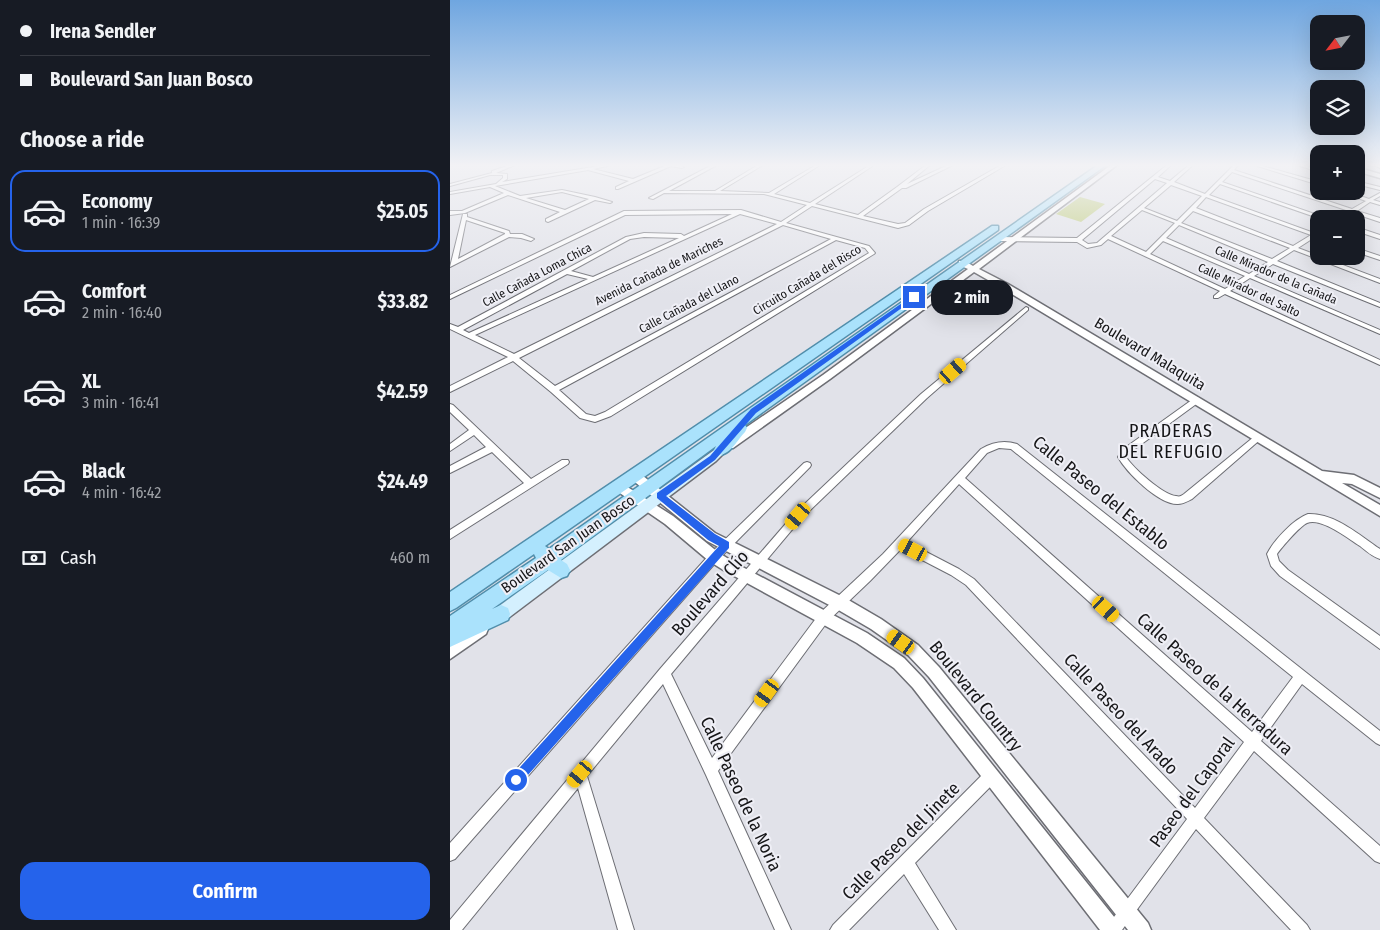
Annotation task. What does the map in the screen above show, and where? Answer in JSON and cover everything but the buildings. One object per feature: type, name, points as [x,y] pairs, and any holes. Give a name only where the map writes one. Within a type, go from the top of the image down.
[{"type":"main road","name":"Boulevard San Juan Bosco","points":[[450,602],[634,475],[1034,208]]},
{"type":"main road","name":"Boulevard San Juan Bosco","points":[[654,492],[754,411],[967,266],[997,239],[1006,226]]},
{"type":"main road","points":[[450,638],[501,614],[554,565],[654,492],[712,458],[754,411]]},
{"type":"main road","points":[[535,544],[554,565]]},
{"type":"main road","name":"Boulevard San Juan Bosco","points":[[450,627],[554,565]]},
{"type":"street","points":[[463,215],[476,208]]},
{"type":"street","points":[[553,208],[565,212]]},
{"type":"street","points":[[548,220],[573,208]]},
{"type":"street","name":"Avenida Cañada de Mariches","points":[[450,389],[512,356],[780,224],[806,208]]},
{"type":"street","points":[[825,208],[892,226],[903,225],[931,208]]},
{"type":"street","points":[[858,217],[870,208]]},
{"type":"street","points":[[721,450],[795,399],[967,266],[1012,239],[1054,208]]},
{"type":"street","points":[[1078,240],[1116,208]]},
{"type":"street","points":[[997,239],[1078,240],[1081,243],[1093,246],[1108,237],[1141,208]]},
{"type":"street","points":[[1142,208],[1380,305]]},
{"type":"street","points":[[1247,208],[1310,231]]},
{"type":"street","points":[[1296,208],[1310,213]]},
{"type":"street","points":[[1146,255],[1193,209],[1380,281]]},
{"type":"street","name":"Circuito Cañada del Risco","points":[[450,297],[624,212],[741,212],[867,247],[872,253],[608,414],[595,419],[582,416],[554,390],[512,356],[450,326]]},
{"type":"street","name":"Calle Cañada Loma Chica","points":[[470,335],[741,212]]},
{"type":"street","points":[[450,213],[463,215],[507,232],[508,235]]},
{"type":"street","points":[[452,264],[463,215]]},
{"type":"street","points":[[1365,215],[1380,220]]},
{"type":"street","points":[[1365,232],[1380,237]]},
{"type":"street","name":"Calle Cañada Loma Chica","points":[[458,330],[633,236],[644,234],[685,236]]},
{"type":"street","points":[[452,264],[508,235],[531,239]]},
{"type":"street","name":"Calle Mirador del Salto","points":[[1108,237],[1380,363]]},
{"type":"street","name":"Calle Cañada del Llano","points":[[554,390],[834,239]]},
{"type":"street","name":"Calle Mirador de la Cañada","points":[[1163,239],[1380,332]]},
{"type":"street","points":[[1216,297],[1310,239]]},
{"type":"street","points":[[1365,253],[1380,258]]},
{"type":"street","name":"Boulevard Malaquita","points":[[967,266],[1005,286],[1380,511]]},
{"type":"street","points":[[566,272],[592,278]]},
{"type":"street","name":"Boulevard Clío","points":[[452,930],[664,673],[798,516],[924,396],[1026,309]]},
{"type":"street","points":[[1196,400],[1122,456],[1124,463],[1130,470],[1163,495],[1174,500],[1183,500],[1258,438]]},
{"type":"street","points":[[450,407],[531,484]]},
{"type":"street","points":[[450,448],[474,431]]},
{"type":"street","name":"Calle Paseo del Establo","points":[[711,770],[824,617],[899,543],[984,451],[993,445],[1003,444],[1014,446],[1380,739]]},
{"type":"street","points":[[450,470],[493,447]]},
{"type":"street","points":[[450,535],[565,462]]},
{"type":"street","name":"Boulevard Clío","points":[[450,854],[714,557],[807,465]]},
{"type":"street","name":"Boulevard Malaquita","points":[[1319,474],[1354,480],[1380,493]]},
{"type":"street","name":"Boulevard Country","points":[[634,475],[705,533],[840,603],[876,624],[913,650],[934,672],[1141,930]]},
{"type":"street","name":"Calle Paseo de la Herradura","points":[[959,478],[1380,856]]},
{"type":"street","points":[[618,486],[669,520],[714,557],[862,638],[899,663],[918,683],[1112,930]]},
{"type":"street","points":[[1380,555],[1330,523],[1320,518],[1311,517],[1304,520],[1276,547],[1272,554],[1275,563],[1284,573],[1380,643]]},
{"type":"street","name":"Calle Paseo del Arado","points":[[899,543],[956,572],[970,582],[1302,930]]},
{"type":"street","points":[[450,652],[501,614]]},
{"type":"street","name":"Calle Paseo de la Noria","points":[[664,673],[711,770],[783,930]]},
{"type":"street","name":"Paseo del Caporal","points":[[1112,930],[1301,676]]},
{"type":"street","points":[[580,774],[626,930]]},
{"type":"street","name":"Calle Paseo del Jinete","points":[[838,930],[990,777]]},
{"type":"street","points":[[906,863],[948,930]]},
{"type":"green space","points":[[1064,208],[1099,208],[1081,222],[1056,214]]},
{"type":"district","name":"PRADERAS DEL REFUGIO","points":[[1171,441]]},
{"type":"route","points":[[516,780],[726,545],[693,523],[660,496],[712,458],[730,441],[754,411],[914,297]]}]
